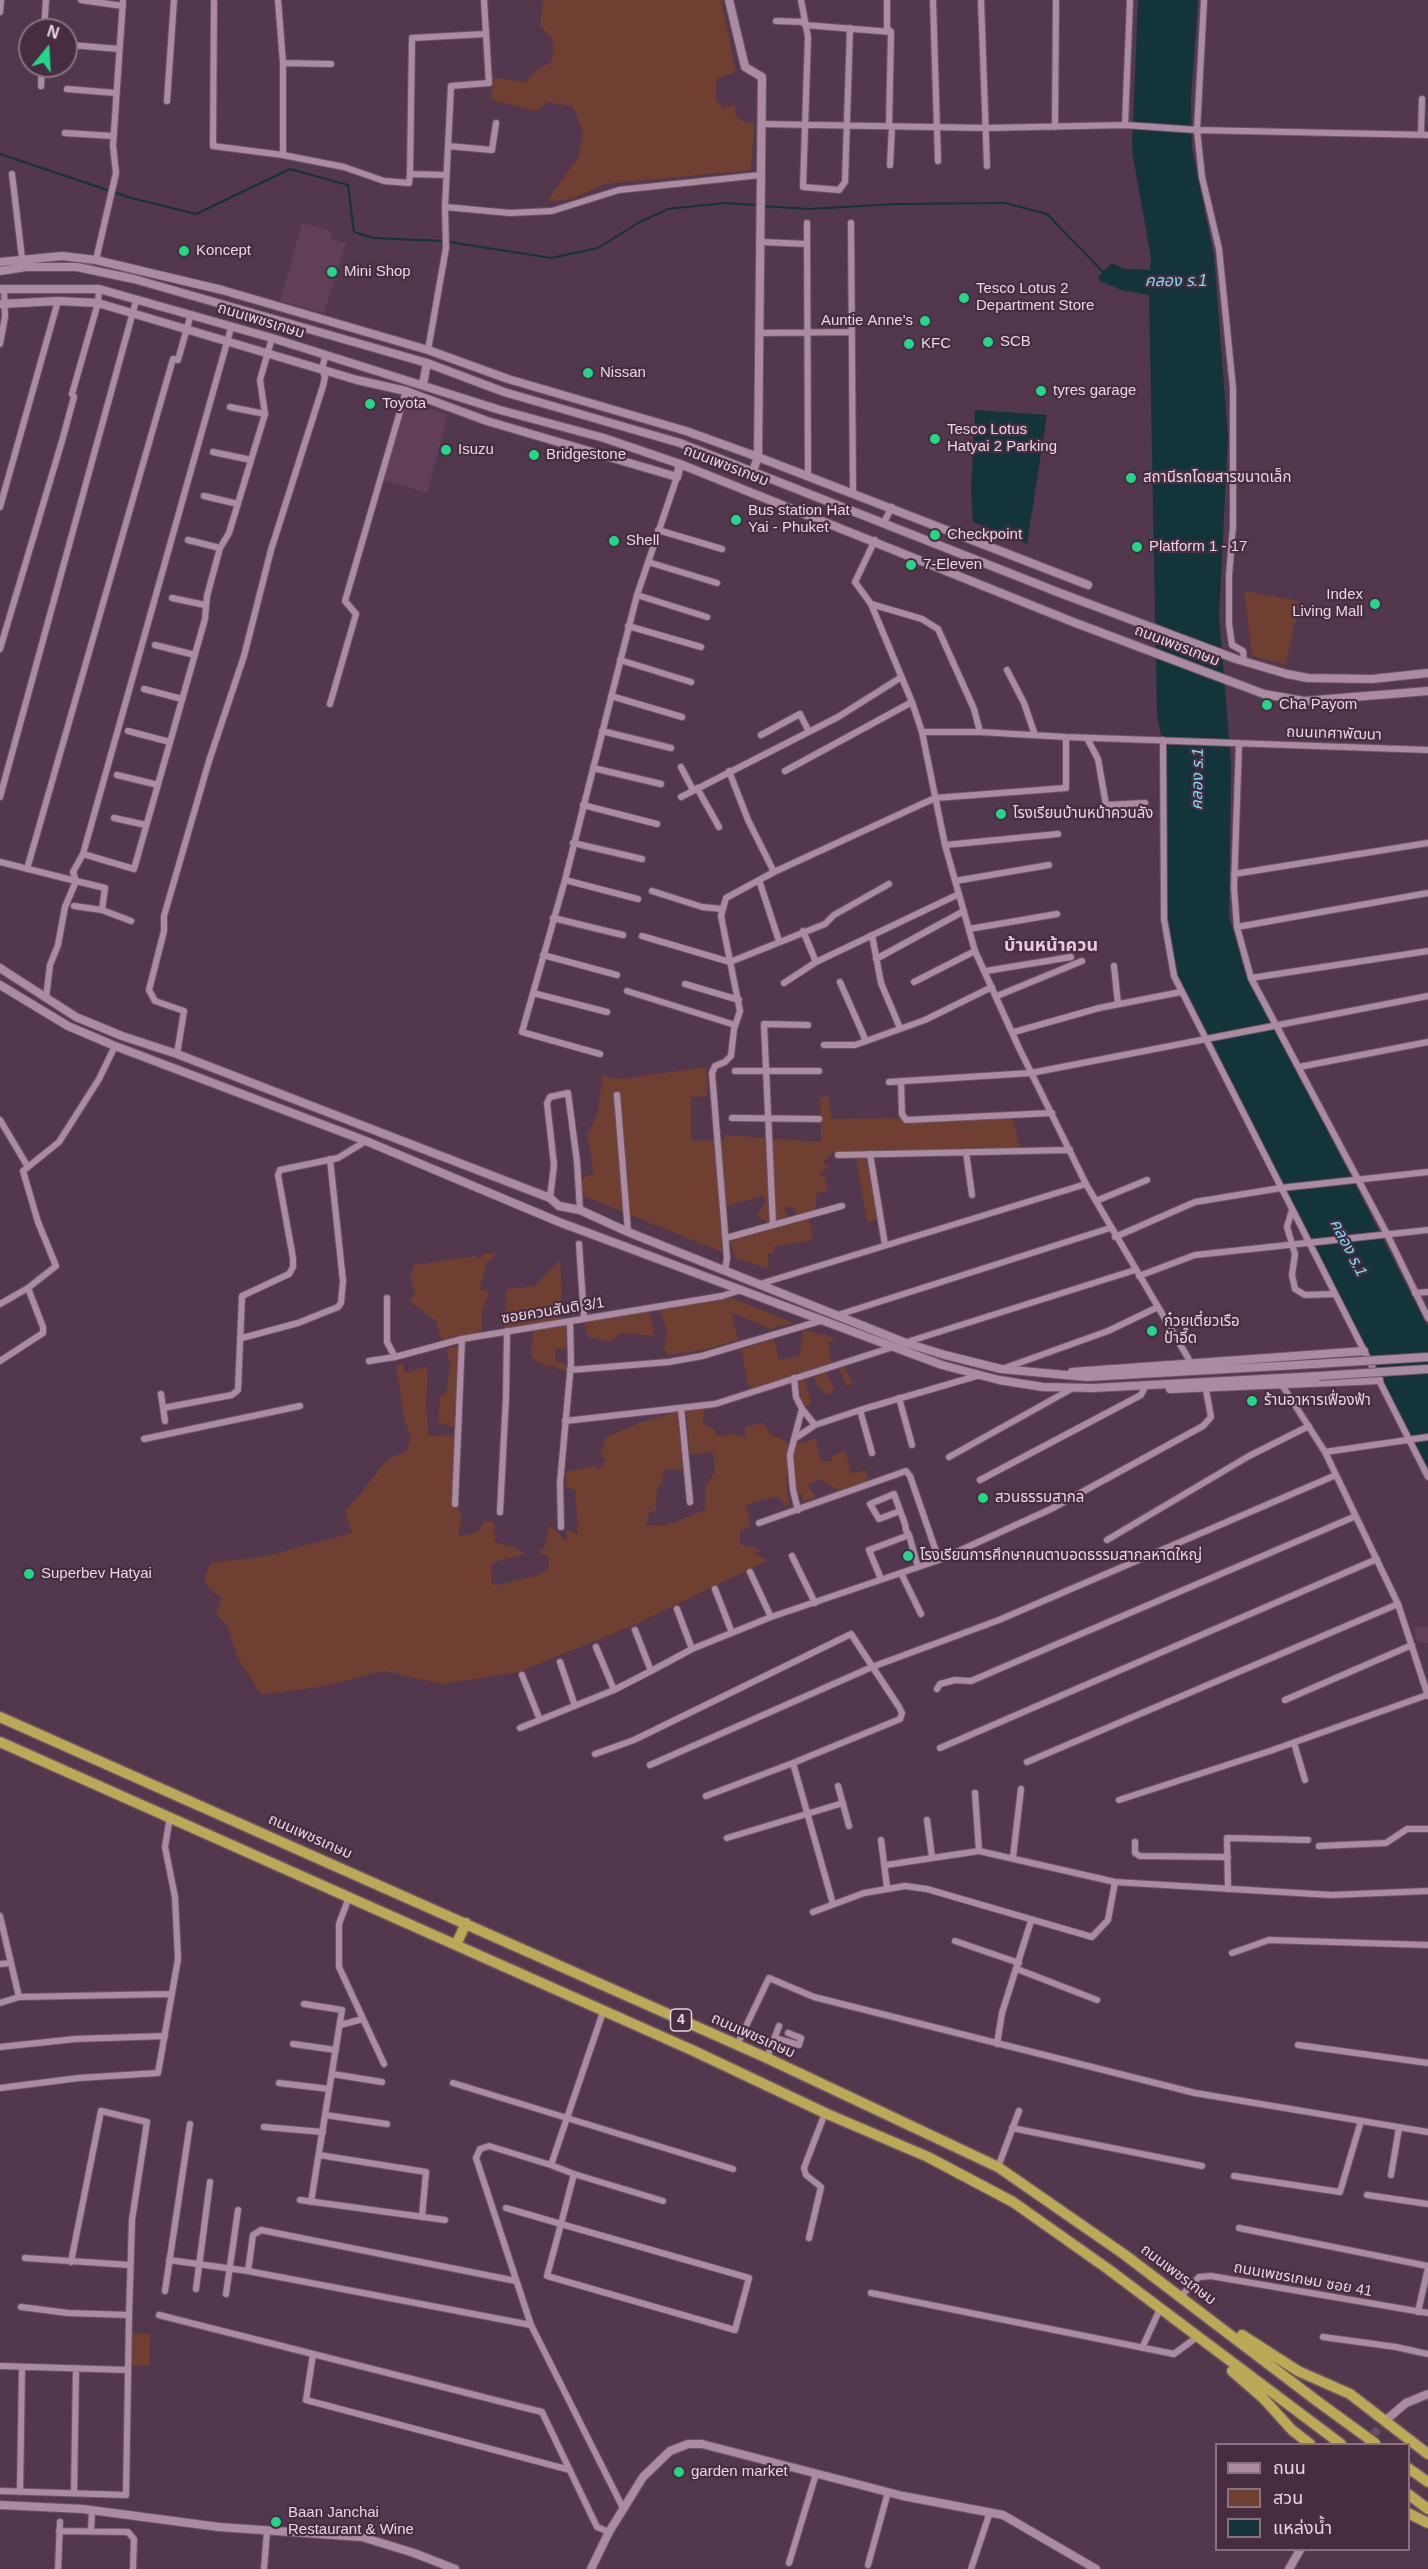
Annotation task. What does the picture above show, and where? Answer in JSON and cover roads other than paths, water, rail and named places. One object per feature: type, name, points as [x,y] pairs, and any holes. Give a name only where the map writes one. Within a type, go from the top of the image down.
[{"type":"highway","name":"ถนนเพชรเกษม","points":[[0,1717],[767,2058],[998,2167],[1181,2296],[1373,2443]]},
{"type":"highway","name":"4","points":[[0,1742],[456,1945],[825,2113],[928,2157],[1013,2202],[1338,2443]]},
{"type":"highway","points":[[456,1945],[466,1923]]},
{"type":"highway","points":[[1222,2327],[1233,2329],[1298,2371],[1350,2394],[1428,2454]]},
{"type":"highway","points":[[1223,2356],[1227,2368],[1263,2398],[1292,2430],[1308,2443]]},
{"type":"highway","points":[[1410,2469],[1424,2479]]},
{"type":"highway","points":[[1410,2495],[1428,2508]]},
{"type":"highway","points":[[1410,2514],[1428,2523]]},
{"type":"main road","points":[[729,0],[746,67],[762,77],[758,457],[753,471]]},
{"type":"main road","points":[[0,262],[22,258],[62,256],[96,260],[135,274],[222,290],[428,350],[508,379],[686,431],[808,478],[853,492],[1088,585]]},
{"type":"main road","name":"ถนนเพชรเกษม","points":[[0,272],[26,267],[77,267],[135,274],[427,363],[504,392],[680,443],[1240,661],[1308,678],[1372,679],[1428,673]]},
{"type":"main road","name":"ถนนเพชรเกษม","points":[[2,288],[99,289],[136,302],[272,338],[326,357],[423,384],[500,410],[604,438],[680,464],[1238,686],[1304,702],[1428,691]]},
{"type":"main road","points":[[3,303],[58,301],[98,303],[322,369],[406,391],[487,421],[676,477],[680,464]]},
{"type":"main road","points":[[423,384],[427,363]]},
{"type":"main road","points":[[0,968],[76,1017],[122,1036],[177,1054],[550,1198],[560,1206],[580,1210],[628,1232],[906,1343],[1001,1369],[1087,1377],[1428,1357]]},
{"type":"main road","points":[[0,985],[68,1026],[115,1046],[366,1141],[449,1178],[890,1348],[981,1375],[1043,1387],[1206,1390],[1379,1380]]},
{"type":"main road","points":[[449,1178],[455,1162]]},
{"type":"main road","points":[[1041,1374],[1364,1351]]},
{"type":"main road","points":[[1093,1388],[1428,1369]]},
{"type":"main road","points":[[1386,2420],[1406,2403],[1428,2394]]},
{"type":"main road","points":[[591,2569],[609,2532],[643,2477],[680,2445],[702,2444],[888,2492],[990,2512],[1020,2524],[1096,2569]]},
{"type":"main road","points":[[0,2505],[92,2510],[267,2531],[362,2537],[455,2569]]},
{"type":"main road","points":[[1289,2569],[1299,2551]]},
{"type":"street","points":[[0,12],[1,0]]},
{"type":"street","points":[[45,18],[46,0]]},
{"type":"street","points":[[81,0],[123,3],[113,136],[116,172],[96,260]]},
{"type":"street","points":[[167,101],[174,0]]},
{"type":"street","points":[[278,0],[284,63],[283,155]]},
{"type":"street","points":[[428,350],[446,248],[445,207],[451,86],[489,83],[483,0]]},
{"type":"street","points":[[801,0],[808,37],[803,187],[839,190],[845,182],[850,28]]},
{"type":"street","points":[[887,0],[887,28],[891,32],[890,165]]},
{"type":"street","points":[[933,0],[939,127],[938,160]]},
{"type":"street","points":[[981,0],[987,166]]},
{"type":"street","points":[[1055,128],[1056,0]]},
{"type":"street","points":[[1125,125],[1130,0]]},
{"type":"street","points":[[1204,0],[1197,130],[1202,177],[1219,249],[1233,388],[1233,526],[1229,576],[1229,624],[1232,645],[1243,651],[1240,661]]},
{"type":"street","points":[[214,2],[213,146],[283,155],[344,167],[384,181],[410,183],[412,38],[485,34]]},
{"type":"street","points":[[776,21],[891,32]]},
{"type":"street","points":[[78,46],[119,49]]},
{"type":"street","points":[[284,63],[331,64]]},
{"type":"street","points":[[41,78],[41,86]]},
{"type":"street","points":[[67,89],[116,93]]},
{"type":"street","points":[[761,124],[986,128],[1125,125],[1197,130],[1424,135],[1422,99]]},
{"type":"street","points":[[448,146],[492,150],[496,123]]},
{"type":"street","points":[[65,133],[113,136]]},
{"type":"street","points":[[12,174],[22,258]]},
{"type":"street","points":[[410,174],[446,175]]},
{"type":"street","points":[[445,207],[510,213],[552,211],[620,190],[760,175]]},
{"type":"street","points":[[807,223],[808,478]]},
{"type":"street","points":[[851,224],[853,492]]},
{"type":"street","points":[[760,242],[807,244]]},
{"type":"street","points":[[0,344],[2,288]]},
{"type":"street","points":[[0,649],[62,441],[74,397],[72,394],[98,303],[99,289]]},
{"type":"street","points":[[0,507],[58,301]]},
{"type":"street","points":[[0,797],[136,302]]},
{"type":"street","points":[[27,869],[173,358],[178,360],[191,315]]},
{"type":"street","points":[[46,998],[50,965],[58,945],[65,908],[76,881],[73,873],[83,854],[231,328]]},
{"type":"street","points":[[760,333],[852,332]]},
{"type":"street","points":[[83,854],[134,869],[205,619],[205,605],[220,548],[229,533],[265,414],[260,380],[272,338]]},
{"type":"street","points":[[177,1054],[185,1014],[181,1010],[155,1001],[149,990],[164,932],[164,916],[209,761],[244,656],[271,550],[323,386],[325,377],[322,369],[326,357]]},
{"type":"street","points":[[330,704],[356,614],[345,601],[406,391]]},
{"type":"street","points":[[230,407],[265,414]]},
{"type":"street","points":[[213,452],[251,460]]},
{"type":"street","points":[[600,1054],[522,1032],[565,880],[628,626],[676,477]]},
{"type":"street","points":[[204,496],[238,504]]},
{"type":"street","points":[[884,522],[892,507]]},
{"type":"street","points":[[658,530],[722,549]]},
{"type":"street","points":[[188,540],[220,548]]},
{"type":"street","points":[[874,540],[855,582],[871,604],[900,678],[912,702],[921,732],[945,845],[975,951],[1086,1184],[1115,1237],[1191,1363]]},
{"type":"street","points":[[648,562],[717,583]]},
{"type":"street","points":[[637,595],[707,617]]},
{"type":"street","points":[[172,598],[205,605]]},
{"type":"street","points":[[871,604],[922,619],[938,629],[974,709],[980,732]]},
{"type":"street","points":[[628,626],[701,648]]},
{"type":"street","points":[[155,645],[195,655]]},
{"type":"street","points":[[620,660],[691,682]]},
{"type":"street","points":[[1007,670],[1024,703],[1035,735]]},
{"type":"street","points":[[681,796],[838,717],[900,678]]},
{"type":"street","points":[[144,690],[182,699]]},
{"type":"street","points":[[611,696],[682,717]]},
{"type":"street","points":[[785,771],[912,702]]},
{"type":"street","points":[[760,735],[800,714],[809,732]]},
{"type":"street","points":[[128,731],[170,742]]},
{"type":"street","points":[[602,731],[670,748]]},
{"type":"street","name":"ถนนเทศาพัฒนา","points":[[921,732],[980,732],[1428,750]]},
{"type":"street","points":[[725,1271],[726,1238],[712,1073],[715,1066],[725,1062],[731,1056],[735,1025],[740,1011],[725,943],[722,909],[726,898],[774,872],[935,798],[1066,788],[1066,737]]},
{"type":"street","points":[[1087,738],[1098,759],[1106,805],[1145,803]]},
{"type":"street","points":[[1163,740],[1164,919],[1174,976],[1204,1038],[1284,1188],[1292,1209],[1428,1477]]},
{"type":"street","points":[[1239,743],[1234,874],[1238,927],[1251,978],[1277,1023],[1354,1180],[1387,1234],[1428,1318]]},
{"type":"street","points":[[681,767],[719,827]]},
{"type":"street","points":[[593,768],[661,784]]},
{"type":"street","points":[[729,771],[748,820],[774,872]]},
{"type":"street","points":[[117,775],[158,785]]},
{"type":"street","points":[[583,805],[657,824]]},
{"type":"street","points":[[114,818],[146,825]]},
{"type":"street","points":[[945,845],[1058,834]]},
{"type":"street","points":[[573,843],[642,859]]},
{"type":"street","points":[[1234,874],[1428,843]]},
{"type":"street","points":[[0,861],[105,888],[102,910]]},
{"type":"street","points":[[955,881],[1050,865]]},
{"type":"street","points":[[565,880],[638,900]]},
{"type":"street","points":[[759,880],[779,941]]},
{"type":"street","points":[[642,936],[730,962],[803,930],[825,924],[834,915],[889,885]]},
{"type":"street","points":[[652,891],[702,907],[722,909]]},
{"type":"street","points":[[1238,927],[1428,893]]},
{"type":"street","points":[[784,983],[816,962],[959,894]]},
{"type":"street","points":[[74,906],[102,910],[131,921]]},
{"type":"street","points":[[876,959],[964,911]]},
{"type":"street","points":[[969,929],[1057,914]]},
{"type":"street","points":[[554,918],[623,935]]},
{"type":"street","points":[[803,930],[816,962]]},
{"type":"street","points":[[872,935],[881,983],[900,1028]]},
{"type":"street","points":[[914,982],[975,951]]},
{"type":"street","points":[[1251,978],[1428,951]]},
{"type":"street","points":[[543,956],[617,975]]},
{"type":"street","points":[[986,971],[1071,957]]},
{"type":"street","points":[[997,996],[1082,961]]},
{"type":"street","points":[[1114,966],[1118,1004]]},
{"type":"street","points":[[840,982],[866,1041]]},
{"type":"street","points":[[685,984],[739,1000]]},
{"type":"street","points":[[824,1045],[855,1045],[926,1020],[992,987]]},
{"type":"street","points":[[627,991],[735,1025]]},
{"type":"street","points":[[1014,1032],[1118,1004],[1181,992]]},
{"type":"street","points":[[533,993],[607,1012]]},
{"type":"street","points":[[890,1082],[1031,1072],[1277,1023],[1428,996]]},
{"type":"street","points":[[773,1225],[764,1024],[808,1025]]},
{"type":"street","points":[[1299,1067],[1428,1042]]},
{"type":"street","points":[[0,1304],[28,1288],[56,1266],[38,1222],[23,1171],[59,1142],[88,1097],[115,1046]]},
{"type":"street","points":[[735,1071],[819,1071]]},
{"type":"street","points":[[901,1081],[902,1114],[906,1120],[1052,1113]]},
{"type":"street","points":[[550,1198],[554,1165],[546,1103],[550,1097],[568,1093],[577,1162],[580,1210]]},
{"type":"street","points":[[617,1095],[628,1232]]},
{"type":"street","points":[[732,1118],[819,1119]]},
{"type":"street","points":[[0,1120],[28,1167]]},
{"type":"street","points":[[164,1408],[232,1395],[238,1390],[242,1296],[289,1274],[292,1267],[293,1258],[280,1170],[349,1153],[366,1141]]},
{"type":"street","points":[[838,1155],[1070,1150]]},
{"type":"street","points":[[966,1152],[972,1195]]},
{"type":"street","points":[[870,1154],[885,1245]]},
{"type":"street","points":[[242,1338],[298,1323],[338,1307],[341,1303],[343,1281],[330,1159]]},
{"type":"street","points":[[1115,1237],[1195,1202],[1284,1188],[1428,1172]]},
{"type":"street","points":[[1096,1201],[1147,1180]]},
{"type":"street","points":[[760,1284],[1086,1184]]},
{"type":"street","points":[[726,1238],[842,1206]]},
{"type":"street","points":[[1292,1209],[1287,1227],[1294,1246],[1292,1275],[1295,1289],[1305,1295],[1335,1294]]},
{"type":"street","points":[[837,1315],[1110,1228]]},
{"type":"street","points":[[906,1343],[1195,1255],[1428,1230]]},
{"type":"street","points":[[579,1244],[584,1318]]},
{"type":"street","points":[[0,1361],[43,1333],[43,1327],[28,1288]]},
{"type":"street","name":"ซอยควนสันติ 3/1","points":[[369,1361],[396,1357],[462,1339],[722,1296],[741,1290]]},
{"type":"street","points":[[1415,1293],[1428,1292]]},
{"type":"street","points":[[387,1298],[387,1341],[396,1357]]},
{"type":"street","points":[[1001,1369],[1108,1331],[1158,1308]]},
{"type":"street","points":[[561,1527],[561,1483],[570,1370],[570,1321]]},
{"type":"street","points":[[570,1370],[669,1362],[702,1356],[819,1321]]},
{"type":"street","points":[[500,1512],[507,1397],[507,1331]]},
{"type":"street","points":[[455,1504],[462,1339]]},
{"type":"street","points":[[565,1421],[715,1404],[890,1348]]},
{"type":"street","points":[[794,1438],[815,1425],[981,1375]]},
{"type":"street","points":[[794,1378],[796,1394],[802,1409],[815,1425]]},
{"type":"street","points":[[1119,1800],[1294,1743],[1428,1696],[1398,1604],[1377,1559],[1325,1452],[1282,1385]]},
{"type":"street","points":[[949,1457],[1073,1388]]},
{"type":"street","points":[[980,1480],[1141,1395],[1144,1389]]},
{"type":"street","points":[[520,1728],[614,1690],[692,1648],[771,1617],[815,1604],[880,1579],[939,1560],[1051,1509],[1203,1426],[1210,1417],[1206,1390]]},
{"type":"street","points":[[161,1394],[165,1421]]},
{"type":"street","points":[[899,1398],[912,1445]]},
{"type":"street","points":[[144,1439],[300,1406]]},
{"type":"street","points":[[681,1408],[690,1502]]},
{"type":"street","points":[[798,1510],[790,1471],[794,1438],[802,1409]]},
{"type":"street","points":[[860,1410],[872,1453]]},
{"type":"street","points":[[1107,1540],[1249,1456],[1309,1426]]},
{"type":"street","points":[[1325,1452],[1408,1438],[1428,1437]]},
{"type":"street","points":[[759,1524],[906,1472],[910,1476],[939,1560]]},
{"type":"street","points":[[650,1765],[872,1667],[999,1620],[1336,1475]]},
{"type":"street","points":[[900,1511],[879,1519],[870,1504],[892,1493],[900,1511],[909,1535],[918,1567]]},
{"type":"street","points":[[937,1689],[940,1684],[946,1682],[967,1682],[982,1676],[1356,1516]]},
{"type":"street","points":[[880,1579],[868,1550],[909,1535]]},
{"type":"street","points":[[792,1556],[815,1604]]},
{"type":"street","points":[[940,1748],[1377,1559]]},
{"type":"street","points":[[750,1572],[771,1617]]},
{"type":"street","points":[[901,1573],[921,1614]]},
{"type":"street","points":[[715,1590],[732,1633]]},
{"type":"street","points":[[1027,1762],[1398,1604]]},
{"type":"street","points":[[677,1608],[692,1648]]},
{"type":"street","points":[[635,1630],[651,1671]]},
{"type":"street","points":[[595,1754],[634,1740],[851,1634],[899,1707],[902,1713],[900,1719],[705,1796]]},
{"type":"street","points":[[1284,1701],[1412,1646]]},
{"type":"street","points":[[596,1647],[614,1690]]},
{"type":"street","points":[[560,1662],[575,1706]]},
{"type":"street","points":[[522,1675],[540,1720]]},
{"type":"street","points":[[1294,1743],[1305,1780]]},
{"type":"street","points":[[793,1763],[833,1904]]},
{"type":"street","points":[[838,1786],[849,1826]]},
{"type":"street","points":[[1013,1857],[1021,1789]]},
{"type":"street","points":[[975,1793],[979,1851]]},
{"type":"street","points":[[727,1838],[843,1803]]},
{"type":"street","points":[[0,2088],[79,2078],[158,2073],[179,1941],[175,1896],[165,1847],[170,1817]]},
{"type":"street","points":[[927,1820],[932,1857]]},
{"type":"street","points":[[1319,1846],[1386,1843],[1407,1829],[1428,1829]]},
{"type":"street","points":[[1228,1888],[1227,1838],[1308,1840]]},
{"type":"street","points":[[881,1840],[887,1887]]},
{"type":"street","points":[[1135,1842],[1136,1853],[1140,1856],[1228,1857]]},
{"type":"street","points":[[886,1865],[979,1851],[1115,1882],[1331,1895],[1428,1891]]},
{"type":"street","points":[[813,1912],[887,1887],[927,1889],[1092,1938],[1108,1920],[1115,1882]]},
{"type":"street","points":[[349,1897],[339,1924],[339,1967],[384,2064]]},
{"type":"street","points":[[0,1921],[19,1997]]},
{"type":"street","points":[[997,2044],[1002,2013],[1031,1921]]},
{"type":"street","points":[[1232,1953],[1269,1940],[1428,1945]]},
{"type":"street","points":[[955,1941],[1096,2000]]},
{"type":"street","points":[[0,1964],[12,1963]]},
{"type":"street","points":[[737,2045],[769,1978],[814,1997],[1195,2093],[1428,2132]]},
{"type":"street","points":[[0,2003],[19,1997],[171,1994]]},
{"type":"street","points":[[304,2004],[342,2010],[311,2202]]},
{"type":"street","points":[[551,2165],[603,2012]]},
{"type":"street","points":[[340,2025],[363,2019]]},
{"type":"street","points":[[767,2058],[778,2026]]},
{"type":"street","points":[[775,2038],[799,2045],[801,2038],[788,2033]]},
{"type":"street","points":[[0,2047],[75,2038],[165,2037]]},
{"type":"street","points":[[293,2044],[336,2050]]},
{"type":"street","points":[[1298,2045],[1428,2063]]},
{"type":"street","points":[[332,2074],[382,2082]]},
{"type":"street","points":[[279,2083],[329,2089]]},
{"type":"street","points":[[453,2083],[733,2169]]},
{"type":"street","points":[[0,2491],[126,2495],[132,2220],[147,2122],[102,2111],[72,2262]]},
{"type":"street","points":[[998,2167],[1019,2111]]},
{"type":"street","points":[[809,2238],[821,2187],[806,2175],[804,2168],[825,2113]]},
{"type":"street","points":[[325,2115],[387,2124]]},
{"type":"street","points":[[1234,2176],[1340,2192],[1361,2121]]},
{"type":"street","points":[[165,2291],[190,2124]]},
{"type":"street","points":[[264,2127],[322,2132]]},
{"type":"street","points":[[1012,2128],[1202,2166]]},
{"type":"street","points":[[1391,2175],[1399,2128]]},
{"type":"street","points":[[623,2508],[531,2325],[480,2173],[478,2153],[483,2147],[495,2147],[663,2201]]},
{"type":"street","points":[[319,2155],[426,2172],[422,2217]]},
{"type":"street","points":[[506,2208],[561,2224],[749,2278],[735,2330],[547,2276],[561,2224],[574,2174]]},
{"type":"street","points":[[196,2289],[210,2181]]},
{"type":"street","points":[[1367,2195],[1428,2204]]},
{"type":"street","points":[[300,2200],[445,2220]]},
{"type":"street","points":[[226,2294],[238,2211]]},
{"type":"street","points":[[1239,2228],[1428,2269],[1419,2312]]},
{"type":"street","points":[[248,2271],[253,2235],[261,2230],[516,2281]]},
{"type":"street","points":[[25,2258],[130,2265]]},
{"type":"street","points":[[169,2260],[248,2271],[531,2325]]},
{"type":"street","name":"ถนนเพชรเกษม ซอย 41","points":[[1181,2296],[1199,2277],[1211,2276],[1428,2313]]},
{"type":"street","points":[[871,2293],[1174,2354],[1197,2337]]},
{"type":"street","points":[[21,2307],[68,2313],[129,2315]]},
{"type":"street","points":[[1142,2348],[1160,2309]]},
{"type":"street","points":[[159,2315],[542,2412],[597,2527],[609,2532]]},
{"type":"street","points":[[1323,2337],[1428,2354]]},
{"type":"street","points":[[313,2354],[306,2400],[570,2470]]},
{"type":"street","points":[[0,2366],[128,2370]]},
{"type":"street","points":[[20,2492],[22,2367]]},
{"type":"street","points":[[74,2493],[76,2369]]},
{"type":"street","points":[[789,2563],[816,2474]]},
{"type":"street","points":[[868,2565],[888,2492]]},
{"type":"street","points":[[92,2510],[92,2531]]},
{"type":"street","points":[[971,2569],[990,2512]]},
{"type":"street","points":[[58,2569],[60,2522]]},
{"type":"street","points":[[59,2530],[123,2531],[132,2535],[134,2539],[133,2569]]},
{"type":"street","points":[[264,2569],[267,2531]]},
{"type":"water","name":"คลอง ร.1","points":[[1138,0],[1198,0],[1191,99],[1192,148],[1214,256],[1228,437],[1219,616],[1231,762],[1229,916],[1243,965],[1428,1327],[1428,1473],[1177,978],[1166,918],[1166,759],[1157,716],[1149,295],[1121,290],[1100,281],[1098,277],[1112,263],[1124,269],[1150,270],[1151,258],[1132,151]]},
{"type":"water","points":[[975,410],[1047,415],[1027,544],[973,522],[971,492]]},
{"type":"waterway","points":[[0,154],[131,198],[196,214],[290,169],[348,185],[354,232],[373,238],[443,241]]},
{"type":"waterway","points":[[449,242],[551,258],[598,248],[638,223],[668,209],[724,203],[757,205]]},
{"type":"waterway","points":[[763,206],[809,209],[896,204],[1005,203],[1047,214],[1105,274]]},
{"type":"tunnel","points":[[1366,2443],[1386,2420]]},
{"type":"place","name":"Koncept","points":[[184,251]]},
{"type":"place","name":"Mini Shop","points":[[332,272]]},
{"type":"place","name":"Tesco Lotus 2 Department Store","points":[[964,298]]},
{"type":"place","name":"Auntie Anne's","points":[[925,321]]},
{"type":"place","name":"SCB","points":[[988,342]]},
{"type":"place","name":"KFC","points":[[909,344]]},
{"type":"place","name":"Nissan","points":[[588,373]]},
{"type":"place","name":"tyres garage","points":[[1041,391]]},
{"type":"place","name":"Toyota","points":[[370,404]]},
{"type":"place","name":"Tesco Lotus Hatyai 2 Parking","points":[[935,439]]},
{"type":"place","name":"Isuzu","points":[[446,450]]},
{"type":"place","name":"Bridgestone","points":[[534,455]]},
{"type":"place","name":"สถานีรถโดยสารขนาดเล็ก","points":[[1131,478]]},
{"type":"place","name":"Bus station Hat Yai - Phuket","points":[[736,520]]},
{"type":"place","name":"Checkpoint","points":[[935,535]]},
{"type":"place","name":"Shell","points":[[614,541]]},
{"type":"place","name":"Platform 1 - 17","points":[[1137,547]]},
{"type":"place","name":"7-Eleven","points":[[911,565]]},
{"type":"place","name":"Index Living Mall","points":[[1375,604]]},
{"type":"place","name":"Cha Payom","points":[[1267,705]]},
{"type":"place","name":"โรงเรียนบ้านหน้าควนลัง","points":[[1001,814]]},
{"type":"place","name":"ก๋วยเตี๋ยวเรือ ป้าอี๊ด","points":[[1152,1331]]},
{"type":"place","name":"ร้านอาหารเฟื่องฟ้า","points":[[1252,1401]]},
{"type":"place","name":"สวนธรรมสากล","points":[[983,1498]]},
{"type":"place","name":"โรงเรียนการศึกษาคนตาบอดธรรมสากลหาดใหญ่","points":[[908,1556]]},
{"type":"place","name":"Superbev Hatyai","points":[[29,1574]]},
{"type":"place","name":"garden market","points":[[679,2472]]},
{"type":"place","name":"Baan Janchai Restaurant & Wine","points":[[276,2522]]},
{"type":"district","name":"บ้านหน้าควน","points":[[1051,946]]}]
